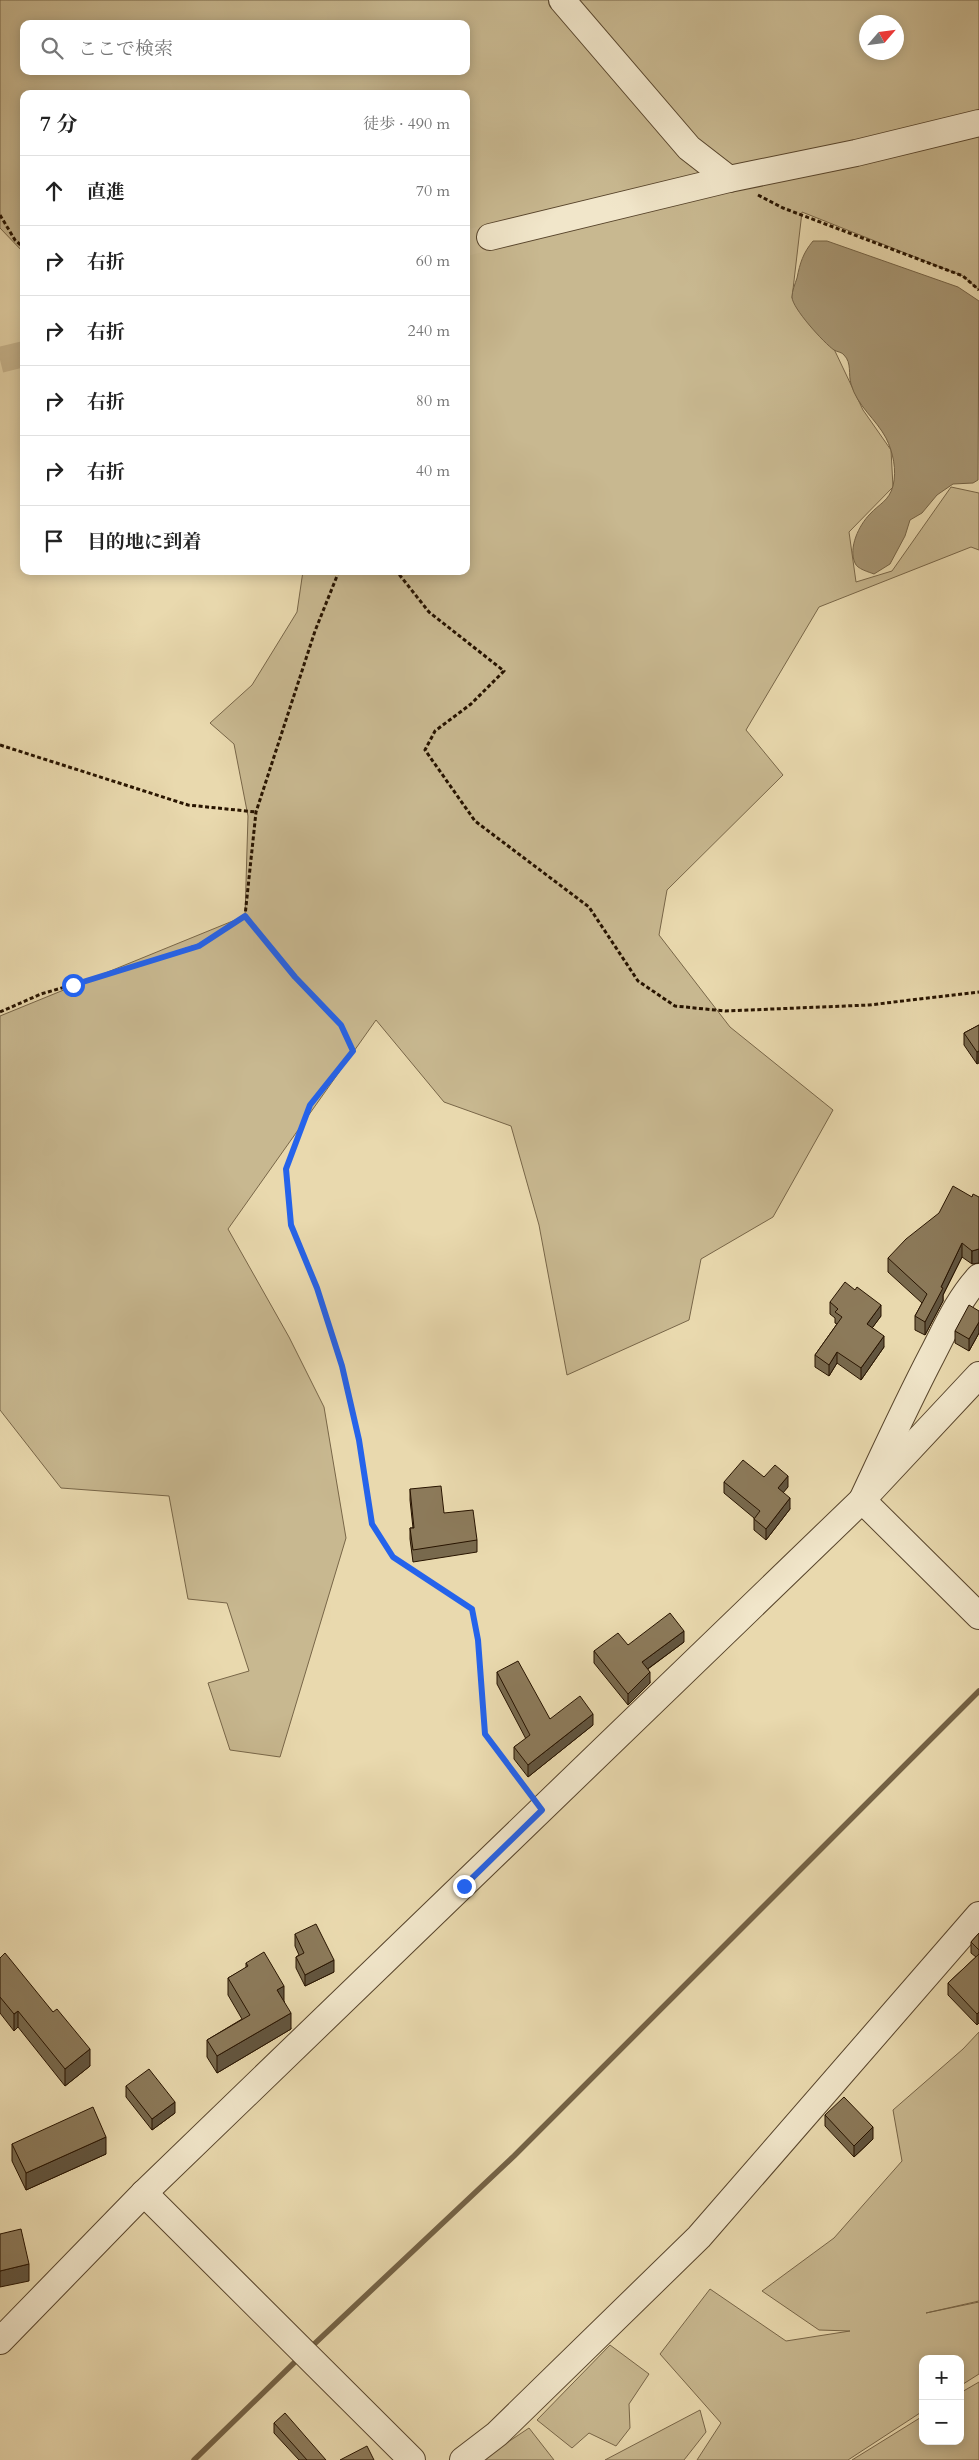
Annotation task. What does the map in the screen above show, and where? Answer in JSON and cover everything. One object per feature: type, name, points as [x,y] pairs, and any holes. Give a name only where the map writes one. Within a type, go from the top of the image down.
[{"type":"street","points":[[562,0],[689,148],[729,179]]},
{"type":"street","points":[[490,237],[729,179],[856,153],[979,123]]},
{"type":"street","points":[[862,1500],[903,1411],[964,1293],[979,1277]]},
{"type":"street","points":[[0,2341],[144,2193],[862,1500],[979,1374]]},
{"type":"street","points":[[862,1500],[979,1616]]},
{"type":"street","points":[[463,2460],[497,2434],[698,2237],[979,1915]]},
{"type":"street","points":[[144,2193],[412,2460]]},
{"type":"path","points":[[729,179],[783,208],[963,276],[979,290]]},
{"type":"path","points":[[0,215],[15,240],[20,244]]},
{"type":"path","points":[[337,575],[314,631],[256,812],[245,916],[295,977],[341,1025],[353,1051],[310,1105],[286,1169],[291,1225],[317,1288],[342,1366],[359,1440],[372,1524],[393,1557],[472,1609],[478,1640],[485,1734],[542,1810]]},
{"type":"path","points":[[400,575],[429,612],[504,672],[471,704],[435,731],[425,750],[475,821],[588,907],[638,981],[675,1006],[726,1011],[881,1005],[979,992]]},
{"type":"path","points":[[0,745],[188,806],[256,812]]},
{"type":"path","points":[[0,1012],[41,994],[199,946],[245,916]]},
{"type":"shaded area","points":[[0,0],[979,0],[979,290],[963,276],[802,212],[792,298],[834,349],[863,410],[891,450],[893,487],[849,532],[856,582],[892,571],[951,487],[979,493],[979,550],[971,547],[819,607],[746,730],[783,775],[667,890],[659,935],[730,1027],[833,1110],[773,1217],[701,1259],[689,1320],[567,1375],[539,1225],[511,1126],[444,1102],[376,1020],[228,1229],[289,1337],[324,1407],[346,1538],[280,1757],[230,1750],[208,1683],[249,1671],[227,1603],[188,1599],[169,1496],[61,1488],[0,1410],[0,1016],[245,916],[248,816],[234,744],[210,723],[252,685],[297,612],[302,575],[470,575],[470,90],[20,90],[20,249],[0,228]]},
{"type":"shaded area","points":[[813,241],[827,241],[958,287],[979,301],[978,480],[973,483],[953,484],[937,495],[922,513],[910,520],[905,536],[890,564],[874,574],[856,565],[853,557],[854,544],[859,530],[866,519],[886,499],[891,491],[895,474],[894,461],[886,438],[854,392],[846,358],[842,353],[829,346],[816,333],[793,302],[792,292],[801,263],[804,254]]},
{"type":"shaded area","points":[[979,2032],[979,2301],[926,2313],[979,2302],[979,2374],[964,2383],[964,2355],[919,2355],[919,2414],[848,2460],[697,2460],[721,2423],[660,2354],[710,2289],[786,2341],[850,2331],[819,2330],[762,2291],[834,2238],[902,2161],[893,2110],[963,2049]]},
{"type":"shaded area","points":[[610,2345],[649,2374],[629,2404],[630,2428],[616,2446],[589,2433],[572,2448],[537,2420]]},
{"type":"shaded area","points":[[979,2382],[979,2460],[852,2460],[919,2418],[919,2445],[964,2445],[964,2391]]},
{"type":"shaded area","points":[[700,2410],[706,2432],[684,2460],[605,2460]]},
{"type":"shaded area","points":[[529,2428],[554,2460],[481,2460]]},
{"type":"building","points":[[979,1025],[979,1051],[977,1052],[964,1033]]},
{"type":"building","points":[[953,1186],[972,1197],[973,1194],[979,1197],[979,1249],[972,1251],[962,1243],[941,1287],[943,1288],[925,1322],[915,1316],[927,1294],[888,1258],[906,1239],[939,1213]]},
{"type":"building","points":[[845,1282],[855,1290],[857,1287],[881,1305],[867,1324],[884,1336],[861,1368],[837,1352],[829,1365],[815,1355],[842,1317],[835,1312],[838,1309],[830,1302]]},
{"type":"building","points":[[969,1305],[979,1311],[979,1322],[969,1339],[955,1331]]},
{"type":"building","points":[[743,1460],[764,1477],[775,1465],[788,1476],[778,1488],[790,1498],[766,1529],[754,1519],[760,1511],[724,1482]]},
{"type":"building","points":[[441,1486],[444,1513],[473,1510],[477,1540],[413,1550],[410,1528],[414,1528],[410,1489]]},
{"type":"building","points":[[670,1613],[684,1631],[642,1662],[650,1672],[628,1694],[594,1651],[618,1633],[628,1645]]},
{"type":"building","points":[[518,1661],[550,1719],[580,1696],[593,1714],[528,1765],[514,1747],[530,1735],[497,1672]]},
{"type":"building","points":[[316,1924],[334,1960],[305,1975],[296,1957],[304,1953],[295,1934]]},
{"type":"building","points":[[979,1933],[979,1950],[971,1942]]},
{"type":"building","points":[[264,1952],[284,1986],[277,1990],[291,2013],[217,2056],[207,2040],[250,2015],[228,1978],[248,1966],[246,1963]]},
{"type":"building","points":[[5,1953],[53,2012],[57,2009],[90,2049],[65,2069],[18,2011],[14,2014],[0,1997],[0,1958]]},
{"type":"building","points":[[979,1954],[979,2012],[977,2014],[948,1983]]},
{"type":"building","points":[[149,2069],[175,2102],[152,2119],[126,2086]]},
{"type":"building","points":[[844,2097],[873,2127],[854,2146],[825,2115]]},
{"type":"building","points":[[93,2107],[106,2137],[26,2173],[12,2144]]},
{"type":"building","points":[[21,2229],[29,2264],[0,2271],[0,2234]]},
{"type":"building","points":[[285,2413],[326,2460],[307,2460],[274,2423]]},
{"type":"building","points":[[367,2446],[374,2460],[340,2460]]},
{"type":"waterway","points":[[310,2348],[514,2156],[979,1691]]},
{"type":"waterway","points":[[194,2460],[299,2358]]},
{"type":"tunnel","points":[[470,242],[490,237]]},
{"type":"tunnel","points":[[0,360],[20,355]]},
{"type":"route","points":[[73,985],[199,946],[245,916],[295,977],[341,1025],[353,1051],[310,1105],[286,1169],[291,1225],[317,1288],[342,1366],[359,1440],[372,1524],[393,1557],[472,1609],[478,1640],[485,1734],[542,1810],[464,1886]]}]
